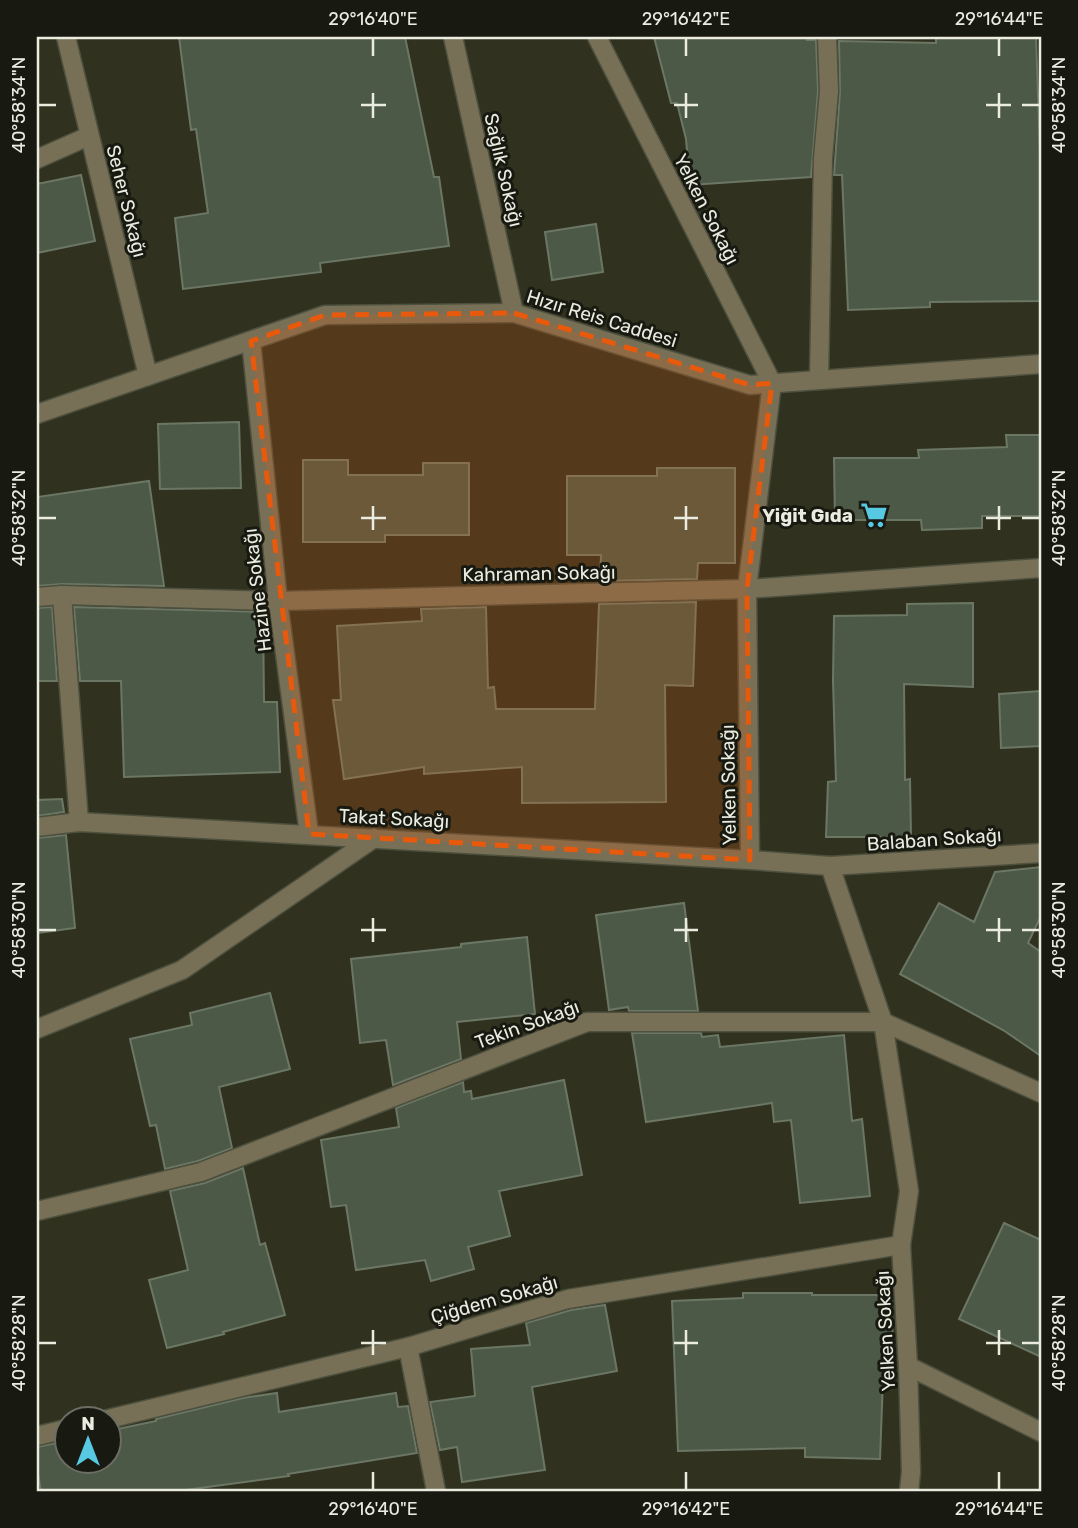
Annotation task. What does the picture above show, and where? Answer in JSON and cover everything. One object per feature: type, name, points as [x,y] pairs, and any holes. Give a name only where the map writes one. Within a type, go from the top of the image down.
[{"type":"street","name":"Seher Sokağı","points":[[66,37],[148,376]]},
{"type":"street","name":"Sağlık Sokağı","points":[[453,37],[514,313]]},
{"type":"street","name":"Yelken Sokağı","points":[[597,37],[772,383],[747,589],[750,860],[830,866],[883,1022],[909,1191],[901,1245],[908,1366],[911,1472],[909,1491]]},
{"type":"street","points":[[819,380],[822,158],[829,91],[827,37]]},
{"type":"street","points":[[37,159],[89,136]]},
{"type":"street","name":"Hızır Reis Caddesi","points":[[37,414],[325,315],[514,313],[750,384],[1041,364]]},
{"type":"street","name":"Hazine Sokağı","points":[[251,341],[278,601],[309,834]]},
{"type":"street","name":"Kahraman Sokağı","points":[[37,597],[62,595],[278,601],[747,589],[1041,568]]},
{"type":"street","points":[[62,595],[79,822]]},
{"type":"street","name":"Takat Sokağı","points":[[37,827],[79,822],[750,860]]},
{"type":"street","points":[[37,1029],[182,970],[374,838]]},
{"type":"street","name":"Balaban Sokağı","points":[[830,866],[1041,853]]},
{"type":"street","name":"Tekin Sokağı","points":[[37,1212],[201,1172],[587,1022],[883,1022],[1041,1093]]},
{"type":"street","name":"Çiğdem Sokağı","points":[[122,1415],[408,1347],[568,1299],[901,1245]]},
{"type":"street","points":[[408,1347],[436,1491]]},
{"type":"street","points":[[908,1366],[1041,1432]]},
{"type":"highlighted area","points":[[514,313],[750,385],[772,383],[747,589],[750,860],[309,834],[251,341],[325,315]]},
{"type":"building","points":[[179,37],[405,37],[434,177],[439,177],[449,246],[320,263],[321,272],[183,289],[175,218],[208,213],[196,129],[191,130]]},
{"type":"building","points":[[654,37],[807,37],[807,40],[816,40],[818,91],[811,177],[690,185],[686,139],[677,103],[671,103]]},
{"type":"building","points":[[936,37],[1036,37],[1041,181],[1041,301],[930,302],[930,307],[848,310],[842,175],[834,175],[840,92],[839,41],[936,43]]},
{"type":"building","points":[[81,175],[95,241],[37,253],[37,184]]},
{"type":"building","points":[[596,224],[603,272],[552,280],[545,232]]},
{"type":"building","points":[[239,422],[241,488],[160,489],[158,424]]},
{"type":"building","points":[[1006,435],[1041,435],[1041,516],[982,516],[982,528],[922,530],[921,520],[835,520],[834,458],[919,458],[918,450],[1007,447]]},
{"type":"building","points":[[303,460],[348,460],[348,475],[423,475],[423,463],[469,463],[469,535],[385,535],[385,542],[303,542]]},
{"type":"building","points":[[657,468],[735,468],[735,563],[698,563],[697,579],[600,581],[601,555],[567,555],[567,476],[657,476]]},
{"type":"building","points":[[149,481],[164,586],[37,586],[37,497]]},
{"type":"building","points":[[696,602],[693,686],[665,685],[666,802],[522,803],[522,767],[424,774],[424,767],[344,779],[333,700],[341,700],[337,626],[422,621],[421,609],[486,607],[488,688],[494,687],[496,709],[595,709],[599,604]]},
{"type":"building","points":[[973,603],[973,687],[904,684],[905,780],[910,779],[911,837],[826,837],[828,782],[836,781],[834,616],[907,615],[907,604]]},
{"type":"building","points":[[52,607],[57,681],[37,681],[37,608]]},
{"type":"building","points":[[74,607],[263,612],[264,702],[277,702],[280,772],[124,777],[121,681],[80,681]]},
{"type":"building","points":[[1041,691],[1041,746],[1001,748],[999,694]]},
{"type":"building","points":[[62,799],[64,812],[37,816],[37,800]]},
{"type":"building","points":[[66,835],[75,928],[37,933],[37,838]]},
{"type":"building","points":[[1041,867],[1041,916],[1028,943],[1041,952],[1041,1056],[1003,1030],[900,974],[939,903],[974,922],[995,872]]},
{"type":"building","points":[[684,903],[698,1011],[629,1011],[628,1007],[609,1010],[596,915]]},
{"type":"building","points":[[527,937],[535,1014],[457,1022],[461,1059],[393,1085],[386,1040],[360,1043],[351,959]]},
{"type":"building","points":[[270,993],[290,1069],[219,1087],[232,1148],[198,1161],[165,1169],[156,1125],[150,1126],[130,1039],[192,1025],[190,1013]]},
{"type":"building","points":[[632,1033],[701,1033],[702,1037],[718,1035],[720,1047],[844,1035],[852,1121],[862,1119],[870,1196],[800,1203],[791,1120],[774,1122],[772,1103],[646,1122]]},
{"type":"building","points":[[564,1080],[582,1175],[499,1191],[510,1236],[468,1247],[474,1269],[431,1281],[425,1260],[356,1270],[346,1205],[331,1207],[321,1140],[399,1127],[396,1108],[463,1082],[464,1092],[471,1091],[472,1099]]},
{"type":"building","points":[[243,1168],[260,1245],[265,1243],[285,1315],[167,1348],[149,1280],[188,1270],[170,1191],[205,1183]]},
{"type":"building","points":[[1004,1223],[1041,1240],[1041,1357],[959,1319]]},
{"type":"building","points":[[743,1293],[892,1295],[893,1379],[883,1379],[880,1459],[805,1457],[805,1448],[678,1451],[672,1301],[743,1298]]},
{"type":"building","points":[[605,1305],[617,1371],[532,1387],[545,1470],[462,1482],[457,1447],[440,1450],[430,1402],[475,1396],[471,1349],[530,1345],[526,1323],[571,1310]]},
{"type":"building","points":[[277,1393],[279,1412],[396,1393],[398,1407],[408,1406],[417,1453],[288,1474],[289,1476],[178,1491],[41,1491],[37,1447],[52,1444],[52,1476],[122,1476],[122,1428],[243,1398]]},
{"type":"place","name":"Yiğit Gıda","points":[[874,515]]}]
